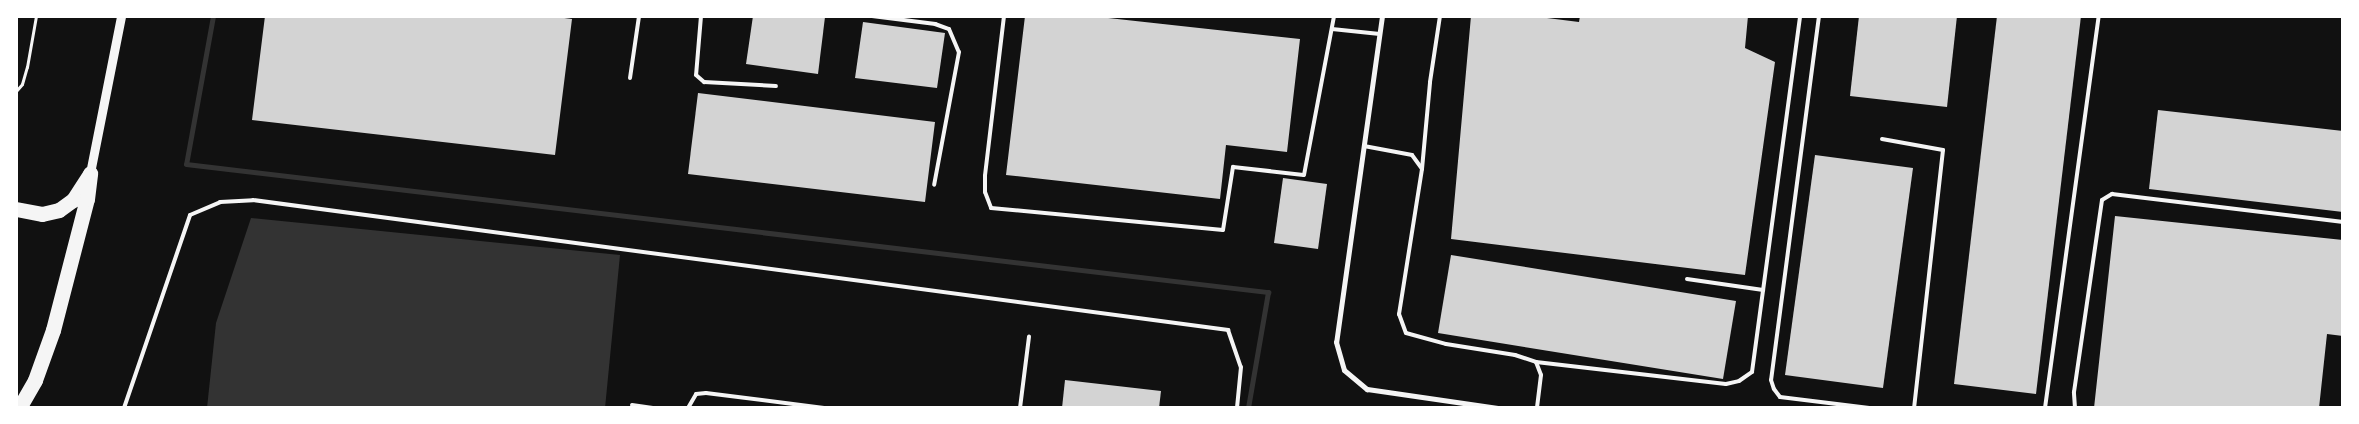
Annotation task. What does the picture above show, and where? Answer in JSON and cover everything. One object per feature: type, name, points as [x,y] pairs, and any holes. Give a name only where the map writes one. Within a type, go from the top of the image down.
[{"type":"highway","points":[[16,209],[32,214],[59,210],[73,200],[90,173]]},
{"type":"highway","points":[[19,408],[35,380],[53,330],[88,199],[90,173]]},
{"type":"street","points":[[90,173],[121,16]]},
{"type":"street","points":[[1382,16],[1336,342],[1344,370],[1367,389],[1498,408]]},
{"type":"lane","points":[[630,78],[640,16]]},
{"type":"lane","points":[[701,16],[696,75],[704,82],[776,86]]},
{"type":"lane","points":[[872,16],[935,24],[949,29],[959,52],[934,184]]},
{"type":"lane","points":[[1004,16],[985,176],[985,192],[991,208],[1223,230],[1233,167],[1304,175],[1334,16]]},
{"type":"lane","points":[[1440,16],[1430,82],[1422,169],[1399,314],[1406,333],[1446,344],[1515,355],[1536,362],[1726,384],[1739,381],[1752,372],[1800,16]]},
{"type":"lane","points":[[1818,16],[1771,380],[1774,389],[1780,397],[1868,408]]},
{"type":"lane","points":[[2045,408],[2098,16]]},
{"type":"lane","points":[[1332,29],[1380,34]]},
{"type":"lane","points":[[1882,139],[1943,150],[1914,408]]},
{"type":"lane","points":[[1364,146],[1412,155],[1422,169]]},
{"type":"lane","points":[[2075,408],[2074,392],[2102,200],[2112,194],[2343,222]]},
{"type":"lane","points":[[124,408],[190,215],[220,202],[252,200],[1228,330],[1241,367],[1237,408]]},
{"type":"lane","points":[[1687,279],[1763,290]]},
{"type":"lane","points":[[1020,408],[1029,337]]},
{"type":"lane","points":[[1536,362],[1541,375],[1537,408]]},
{"type":"lane","points":[[688,408],[696,394],[706,393],[824,408]]},
{"type":"lane","points":[[632,405],[654,408]]},
{"type":"path","points":[[16,91],[22,84],[27,68],[36,16]]},
{"type":"shaded area","points":[[251,218],[620,255],[605,408],[207,408],[216,323]]},
{"type":"building","points":[[265,16],[549,16],[572,19],[555,155],[252,120]]},
{"type":"building","points":[[753,16],[825,17],[818,74],[746,64]]},
{"type":"building","points":[[1025,16],[1090,16],[1300,39],[1287,152],[1226,145],[1220,199],[1006,175]]},
{"type":"building","points":[[1471,16],[1531,16],[1579,22],[1580,16],[1748,16],[1745,48],[1775,62],[1745,275],[1451,239]]},
{"type":"building","points":[[1859,16],[1957,16],[1947,107],[1850,96]]},
{"type":"building","points":[[1997,16],[2081,16],[2036,394],[1954,384]]},
{"type":"building","points":[[863,22],[945,33],[937,88],[855,78]]},
{"type":"building","points":[[698,93],[935,122],[925,202],[688,174]]},
{"type":"building","points":[[2158,110],[2343,131],[2343,212],[2149,189]]},
{"type":"building","points":[[1815,155],[1913,168],[1883,388],[1785,375]]},
{"type":"building","points":[[1283,178],[1327,184],[1318,249],[1274,243]]},
{"type":"building","points":[[2115,216],[2343,240],[2343,336],[2327,334],[2319,408],[2094,408]]},
{"type":"building","points":[[1451,255],[1736,301],[1723,379],[1438,333]]},
{"type":"building","points":[[1065,380],[1161,391],[1159,408],[1062,408]]},
{"type":"waterway","points":[[213,16],[186,164],[1268,292],[1248,408]]}]
